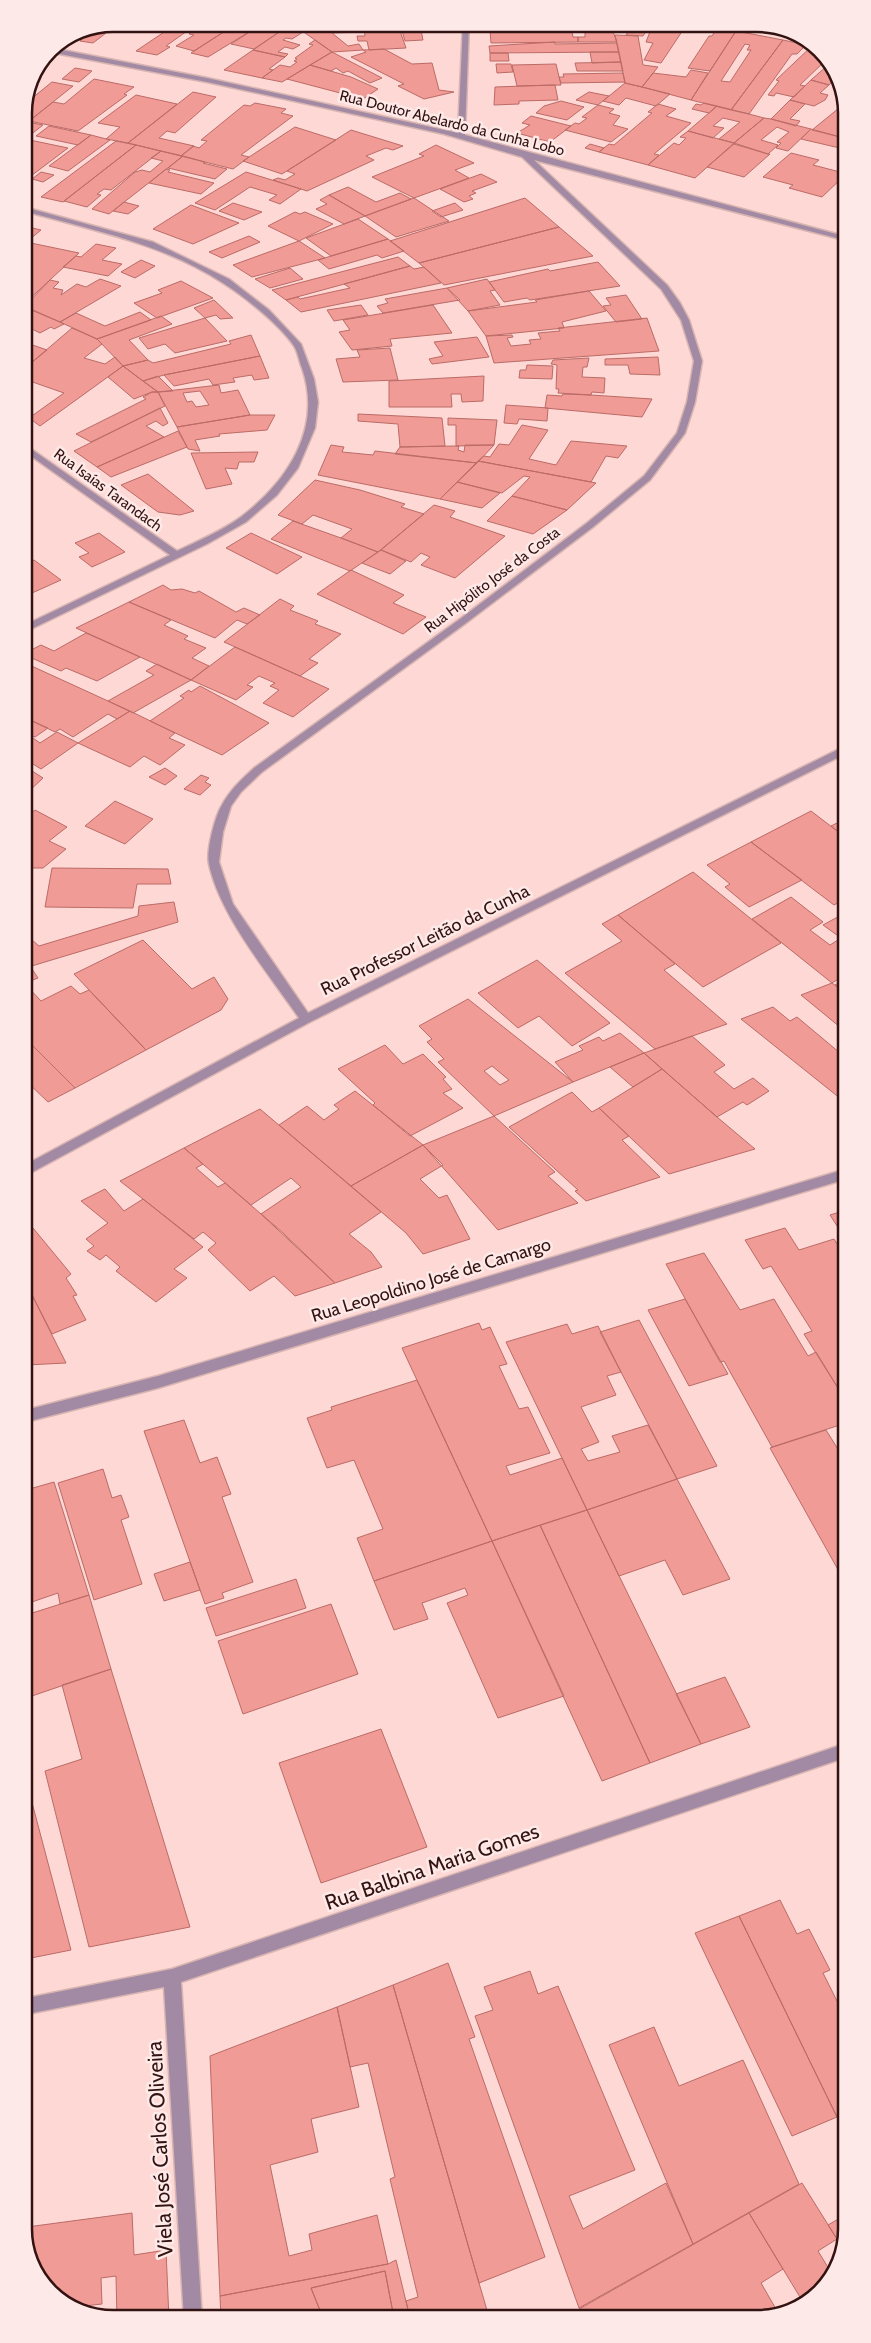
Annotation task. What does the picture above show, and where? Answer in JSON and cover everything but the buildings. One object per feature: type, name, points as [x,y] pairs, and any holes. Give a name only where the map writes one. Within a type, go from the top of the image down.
[{"type":"street","points":[[461,137],[466,33]]},
{"type":"street","name":"Rua Doutor Abelardo da Cunha Lobo","points":[[62,52],[100,57],[308,101],[461,137],[525,156],[838,236]]},
{"type":"street","name":"Rua Hipólito José da Costa","points":[[306,1019],[228,905],[214,862],[218,832],[226,806],[237,790],[258,770],[495,597],[590,525],[647,478],[681,433],[691,402],[698,361],[676,303],[664,287],[525,156]]},
{"type":"street","points":[[33,211],[150,244],[226,281],[266,312],[298,346],[310,379],[314,402],[311,428],[294,468],[274,493],[243,520],[204,542],[33,625]]},
{"type":"street","name":"Rua Isaías Tarandach","points":[[33,453],[176,555]]},
{"type":"street","name":"Rua Professor Leitão da Cunha","points":[[33,1167],[306,1019],[838,753]]},
{"type":"street","name":"Rua Leopoldino José de Camargo","points":[[32,1414],[158,1382],[838,1176]]},
{"type":"street","name":"Rua Balbina Maria Gomes","points":[[32,2005],[172,1977],[838,1753]]},
{"type":"street","name":"Viela José Carlos Oliveira","points":[[172,1977],[192,2310]]}]
